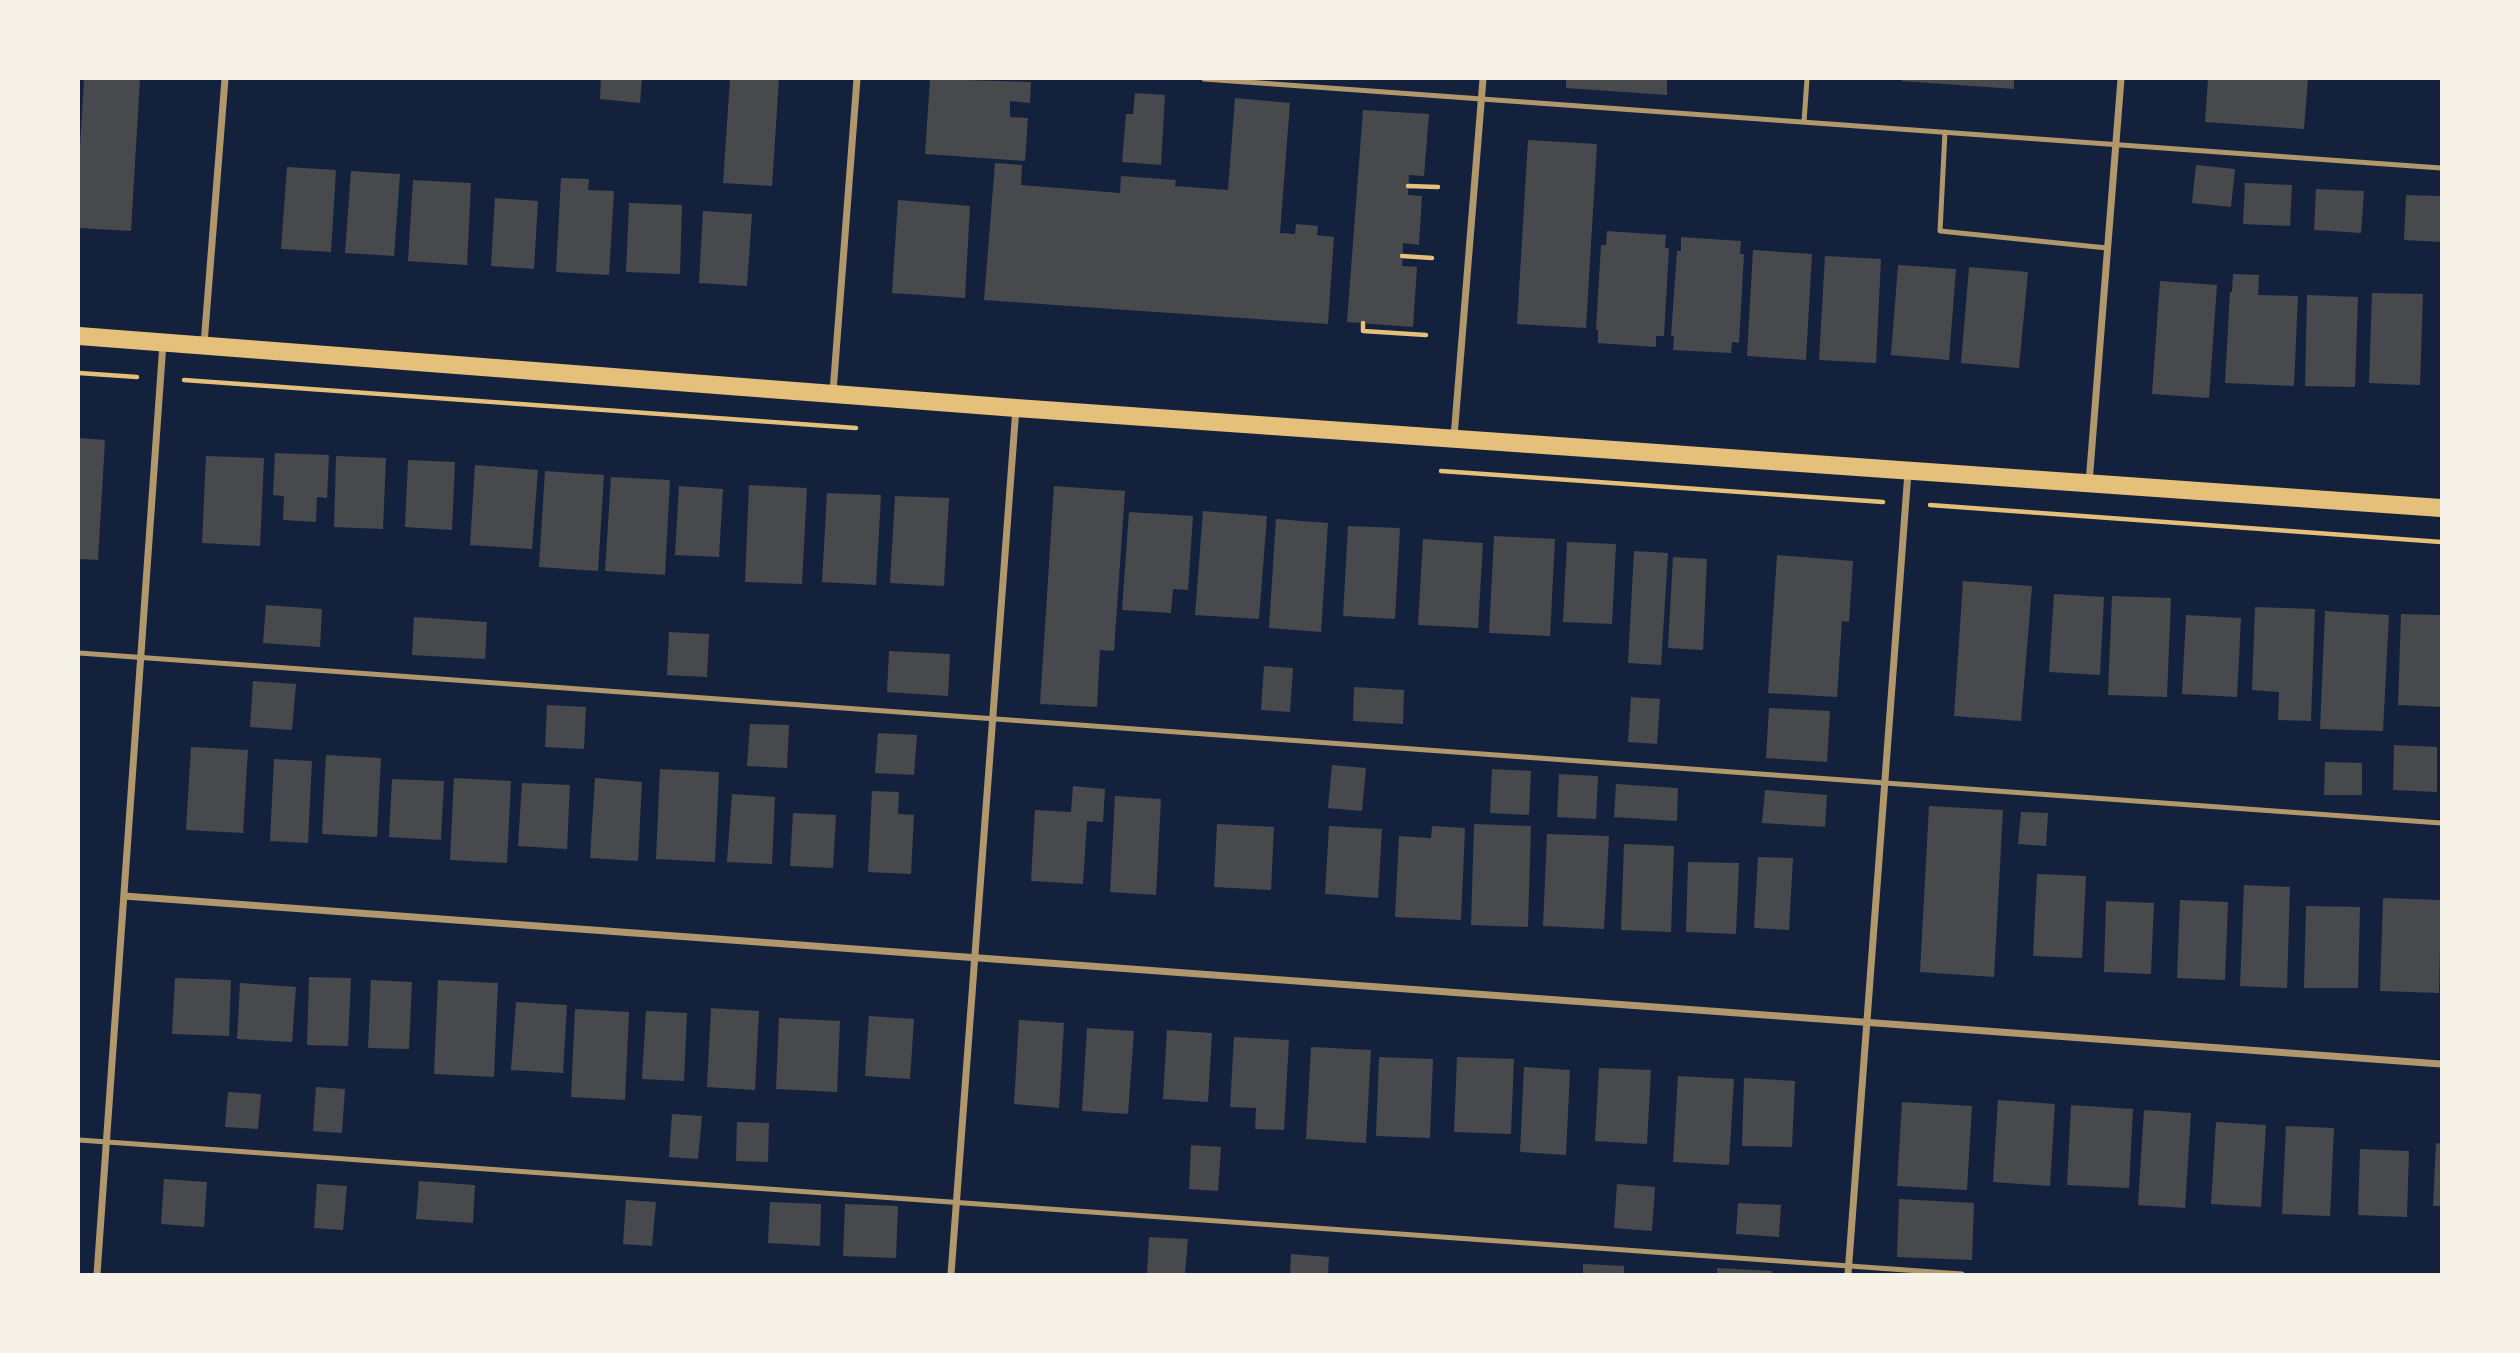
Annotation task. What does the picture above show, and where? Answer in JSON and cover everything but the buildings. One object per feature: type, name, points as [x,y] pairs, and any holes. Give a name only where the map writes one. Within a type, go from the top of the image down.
[{"type":"main road","points":[[79,336],[1016,408],[2441,508]]},
{"type":"street","points":[[204,345],[225,79]]},
{"type":"street","points":[[833,394],[857,79]]},
{"type":"street","points":[[1454,438],[1483,79]]},
{"type":"street","points":[[2088,484],[2120,79]]},
{"type":"street","points":[[97,1274],[163,342]]},
{"type":"street","points":[[951,1274],[1016,408]]},
{"type":"street","points":[[1848,1270],[1908,472]]},
{"type":"street","points":[[124,896],[2441,1064]]},
{"type":"lane","points":[[1204,79],[2441,168]]},
{"type":"lane","points":[[1804,122],[1807,79]]},
{"type":"lane","points":[[1945,132],[1940,231],[2107,248]]},
{"type":"lane","points":[[79,653],[2441,823]]},
{"type":"lane","points":[[79,1140],[957,1202],[1848,1270],[1962,1274]]},
{"type":"path","points":[[1408,186],[1437,187]]},
{"type":"path","points":[[1402,256],[1432,258]]},
{"type":"path","points":[[1363,323],[1363,331],[1426,335]]}]
